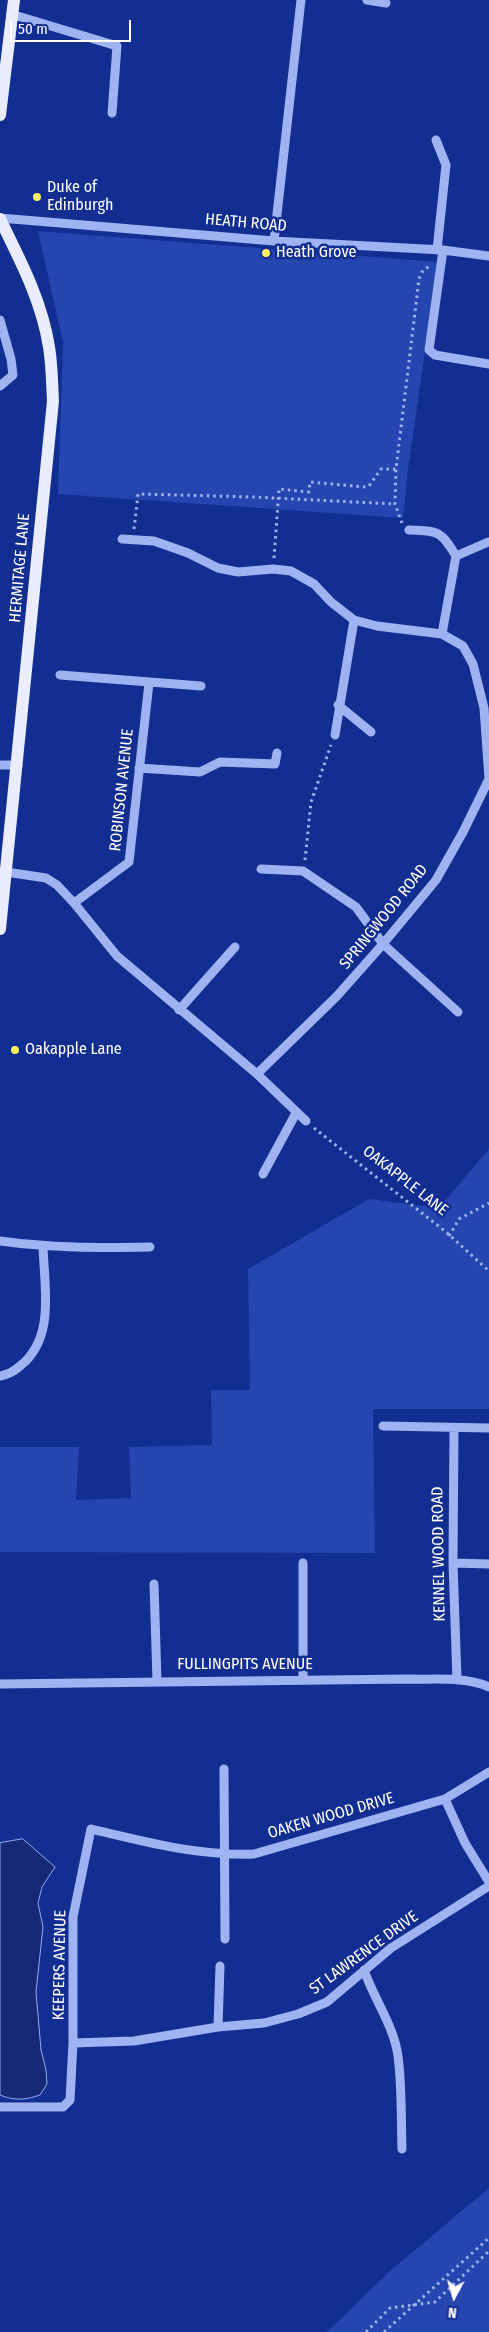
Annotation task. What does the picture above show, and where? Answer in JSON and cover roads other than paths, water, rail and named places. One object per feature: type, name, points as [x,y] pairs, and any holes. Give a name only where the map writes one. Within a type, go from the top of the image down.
[{"type":"main road","points":[[0,115],[14,0]]},
{"type":"main road","name":"HERMITAGE LANE","points":[[0,219],[29,279],[40,311],[49,346],[53,400],[18,765],[0,929]]},
{"type":"street","points":[[274,241],[301,0]]},
{"type":"street","points":[[367,0],[386,3]]},
{"type":"street","points":[[11,14],[117,46],[112,113]]},
{"type":"street","points":[[436,140],[446,165],[440,250],[442,265],[429,350],[434,355],[489,364]]},
{"type":"street","name":"HEATH ROAD","points":[[0,219],[274,241],[440,250],[489,256]]},
{"type":"street","points":[[0,320],[8,345],[13,375],[0,386]]},
{"type":"street","points":[[410,530],[432,531],[444,537],[456,556],[442,634]]},
{"type":"street","name":"SPRINGWOOD ROAD","points":[[122,539],[154,541],[188,553],[224,570],[238,572],[273,569],[290,571],[314,584],[331,602],[354,620],[377,626],[442,634],[463,646],[473,664],[484,708],[489,779],[463,832],[436,880],[382,944],[337,996],[257,1074]]},
{"type":"street","points":[[456,556],[488,542]]},
{"type":"street","points":[[334,735],[354,620]]},
{"type":"street","points":[[60,676],[201,686]]},
{"type":"street","name":"ROBINSON AVENUE","points":[[74,903],[129,862],[149,683]]},
{"type":"street","points":[[338,705],[371,732]]},
{"type":"street","points":[[139,768],[200,772],[220,762],[275,764],[276,753]]},
{"type":"street","points":[[0,765],[18,765]]},
{"type":"street","points":[[261,869],[303,871],[356,907],[382,944],[458,1012]]},
{"type":"street","points":[[6,872],[46,878],[57,884],[117,956],[257,1074],[306,1121]]},
{"type":"street","points":[[179,1010],[236,947]]},
{"type":"street","points":[[263,1174],[296,1113]]},
{"type":"street","points":[[0,1241],[80,1248],[150,1247]]},
{"type":"street","points":[[0,1376],[10,1374],[28,1360],[38,1345],[45,1321],[43,1246]]},
{"type":"street","points":[[383,1426],[489,1428]]},
{"type":"street","name":"KENNEL WOOD ROAD","points":[[454,1428],[453,1563],[457,1680]]},
{"type":"street","points":[[303,1563],[303,1680]]},
{"type":"street","points":[[453,1563],[489,1564]]},
{"type":"street","points":[[154,1584],[157,1681]]},
{"type":"street","name":"FULLINGPITS AVENUE","points":[[0,1684],[157,1681],[457,1680],[482,1684],[489,1688]]},
{"type":"street","points":[[224,1769],[225,1939]]},
{"type":"street","points":[[489,1772],[445,1799],[466,1843],[489,1884]]},
{"type":"street","name":"OAKEN WOOD DRIVE","points":[[225,1855],[254,1854],[445,1799]]},
{"type":"street","name":"KEEPERS AVENUE","points":[[0,2107],[63,2108],[70,2100],[73,2043],[73,1917],[91,1829],[165,1846],[225,1855]]},
{"type":"street","name":"ST LAWRENCE DRIVE","points":[[73,2043],[134,2041],[218,2027],[264,2022],[298,2014],[327,2002],[391,1948],[489,1884]]},
{"type":"street","points":[[218,2027],[220,1966]]},
{"type":"street","points":[[364,1970],[373,1996],[389,2026],[398,2055],[402,2149]]},
{"type":"place","name":"Duke of Edinburgh","points":[[37,197]]},
{"type":"place","name":"Heath Grove","points":[[266,253]]},
{"type":"place","name":"Oakapple Lane","points":[[15,1050]]}]
